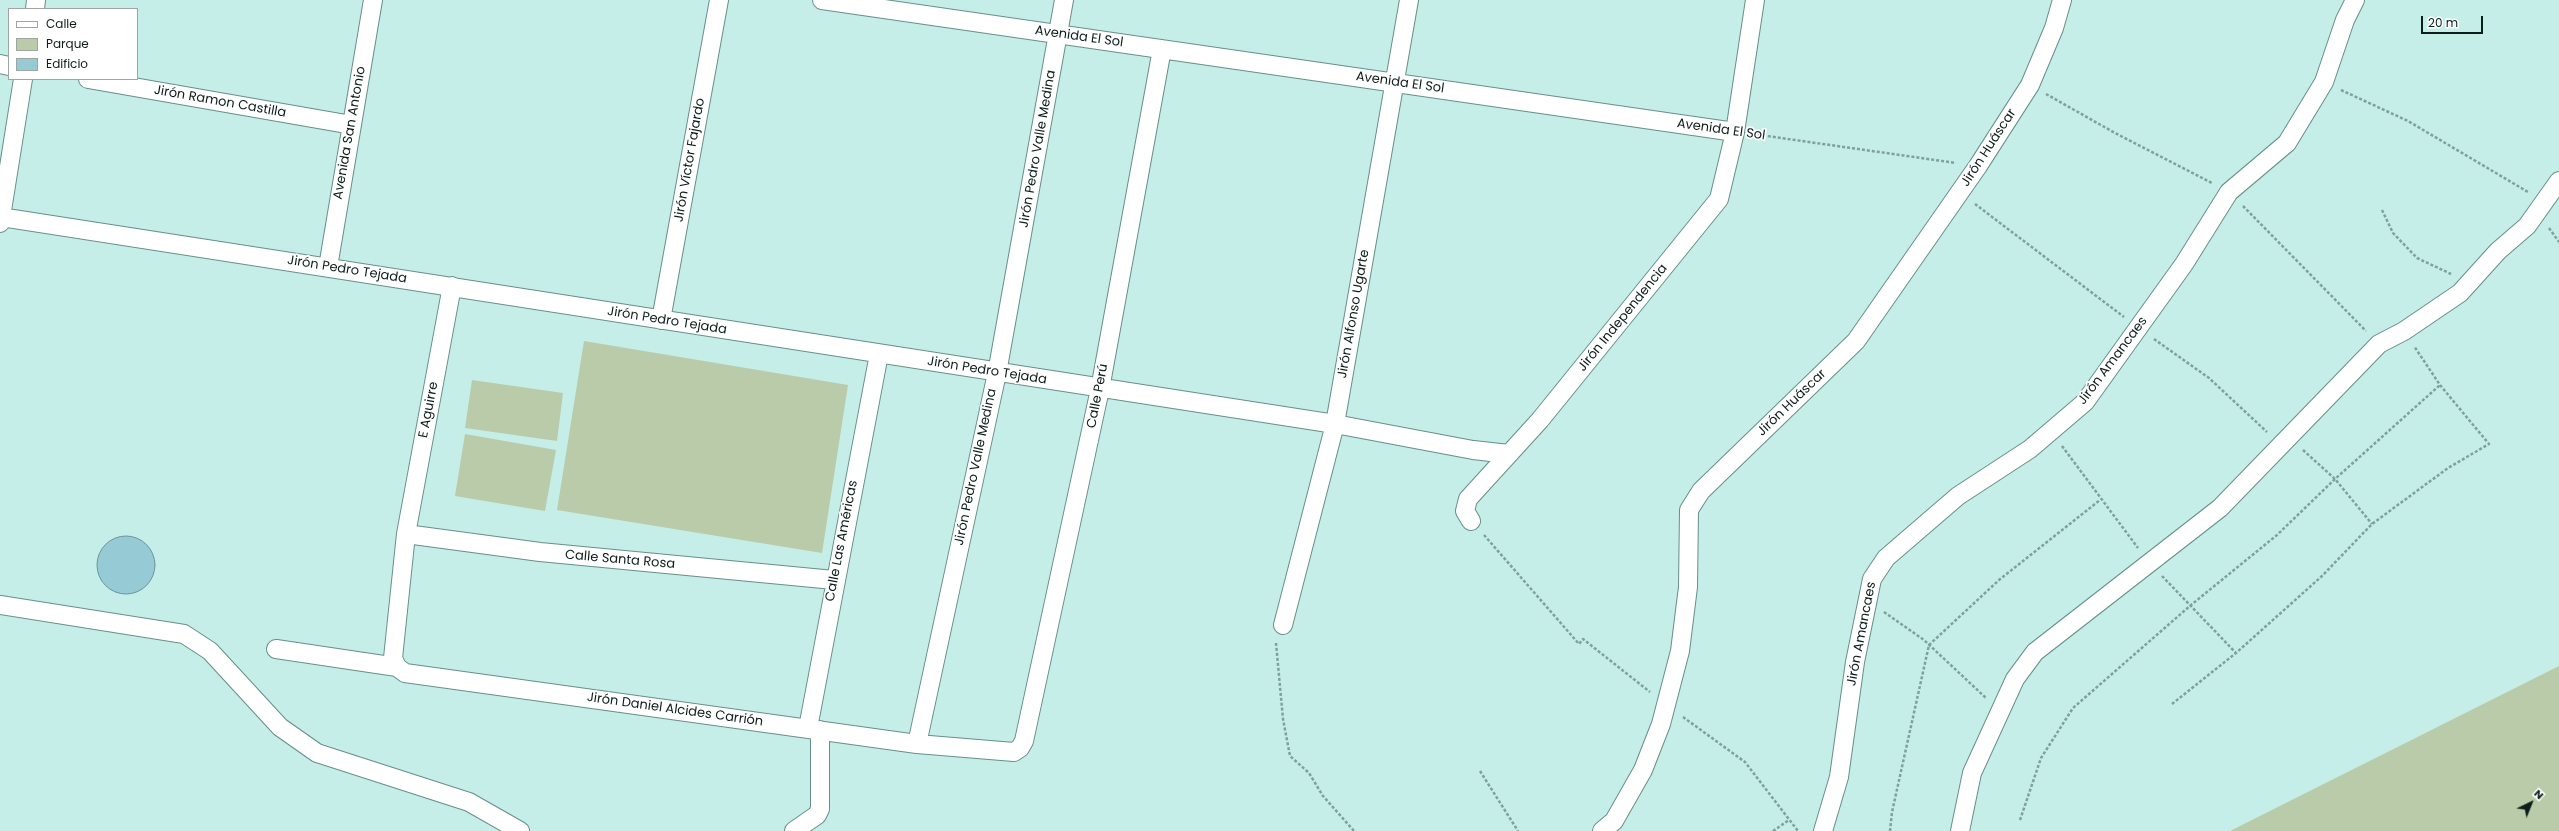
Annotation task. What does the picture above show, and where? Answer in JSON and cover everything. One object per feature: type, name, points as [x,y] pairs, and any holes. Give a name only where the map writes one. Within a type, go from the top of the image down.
[{"type":"street","name":"Avenida San Antonio","points":[[328,267],[373,0]]},
{"type":"street","name":"Jirón Víctor Fajardo","points":[[661,320],[718,0]]},
{"type":"street","name":"Avenida El Sol","points":[[822,0],[1735,132]]},
{"type":"street","name":"Jirón Pedro Valle Medina","points":[[917,744],[997,373],[1064,0]]},
{"type":"street","name":"Jirón Alfonso Ugarte","points":[[1283,625],[1335,424],[1409,0]]},
{"type":"street","name":"Jirón Independencia","points":[[1471,520],[1465,511],[1468,499],[1540,420],[1719,199],[1735,132],[1755,0]]},
{"type":"street","name":"Jirón Huáscar","points":[[1602,831],[1614,821],[1643,770],[1666,705],[1680,651],[1687,594],[1689,510],[1701,491],[1856,341],[1978,166],[2030,85],[2054,28],[2062,0]]},
{"type":"street","name":"Jirón Amancaes","points":[[1823,831],[1839,777],[1855,662],[1872,580],[1886,558],[1958,496],[2030,449],[2085,402],[2184,264],[2229,192],[2287,143],[2324,82],[2345,20],[2355,0]]},
{"type":"street","name":"Calle Perú","points":[[1024,741],[1100,389],[1162,49]]},
{"type":"street","points":[[0,219],[23,80]]},
{"type":"street","name":"Jirón Ramon Castilla","points":[[94,80],[352,125]]},
{"type":"street","points":[[1960,831],[1972,773],[1999,710],[2015,678],[2035,652],[2220,508],[2288,436],[2379,344],[2404,331],[2460,293],[2498,251],[2527,226],[2559,181]]},
{"type":"street","name":"Jirón Pedro Tejada","points":[[0,219],[452,286],[997,373],[1335,424]]},
{"type":"street","name":"E Aguirre","points":[[397,667],[393,658],[406,534],[452,286]]},
{"type":"street","name":"Calle Las Américas","points":[[794,831],[817,815],[820,809],[814,729],[834,580],[879,354]]},
{"type":"street","points":[[1335,424],[1474,450],[1509,454]]},
{"type":"street","name":"Calle Santa Rosa","points":[[406,534],[540,552],[834,580]]},
{"type":"street","points":[[0,605],[184,634],[210,650],[280,727],[317,753],[469,802],[520,831]]},
{"type":"street","name":"Jirón Daniel Alcides Carrión","points":[[276,649],[397,667],[405,673],[917,744],[1014,752],[1020,748],[1024,741]]},
{"type":"path","points":[[2324,82],[2408,121],[2544,202]]},
{"type":"path","points":[[2030,85],[2115,133],[2229,192],[2379,344]]},
{"type":"path","name":"Avenida El Sol","points":[[1735,132],[1978,166]]},
{"type":"path","points":[[2382,210],[2393,233],[2417,258],[2454,276]]},
{"type":"path","points":[[2172,704],[2236,653],[2322,576],[2372,524],[2448,468],[2488,444],[2440,385],[2404,331]]},
{"type":"path","points":[[2020,820],[2041,758],[2072,708],[2191,605],[2277,535],[2440,385]]},
{"type":"path","points":[[2288,436],[2335,480],[2372,524]]},
{"type":"path","points":[[1890,831],[1892,812],[1929,645],[1999,580],[2100,500]]},
{"type":"path","points":[[1471,520],[1579,644],[1583,639],[1666,705],[1745,762],[1798,831]]},
{"type":"path","points":[[1868,600],[1929,645],[1999,710]]},
{"type":"path","points":[[1283,625],[1276,640],[1283,719],[1290,756],[1309,773],[1323,796],[1354,831]]},
{"type":"path","points":[[1480,771],[1518,831]]},
{"type":"path","points":[[1773,831],[1789,820]]},
{"type":"green space","points":[[584,341],[848,385],[822,553],[557,510]]},
{"type":"green space","points":[[472,380],[563,393],[557,441],[465,428]]},
{"type":"green space","points":[[465,434],[556,450],[545,511],[455,496]]},
{"type":"green space","points":[[2559,666],[2559,831],[2230,831]]},
{"type":"building","points":[[120,536],[132,536],[147,544],[155,559],[155,571],[147,586],[132,594],[120,594],[105,586],[97,571],[97,559],[105,544]]}]
